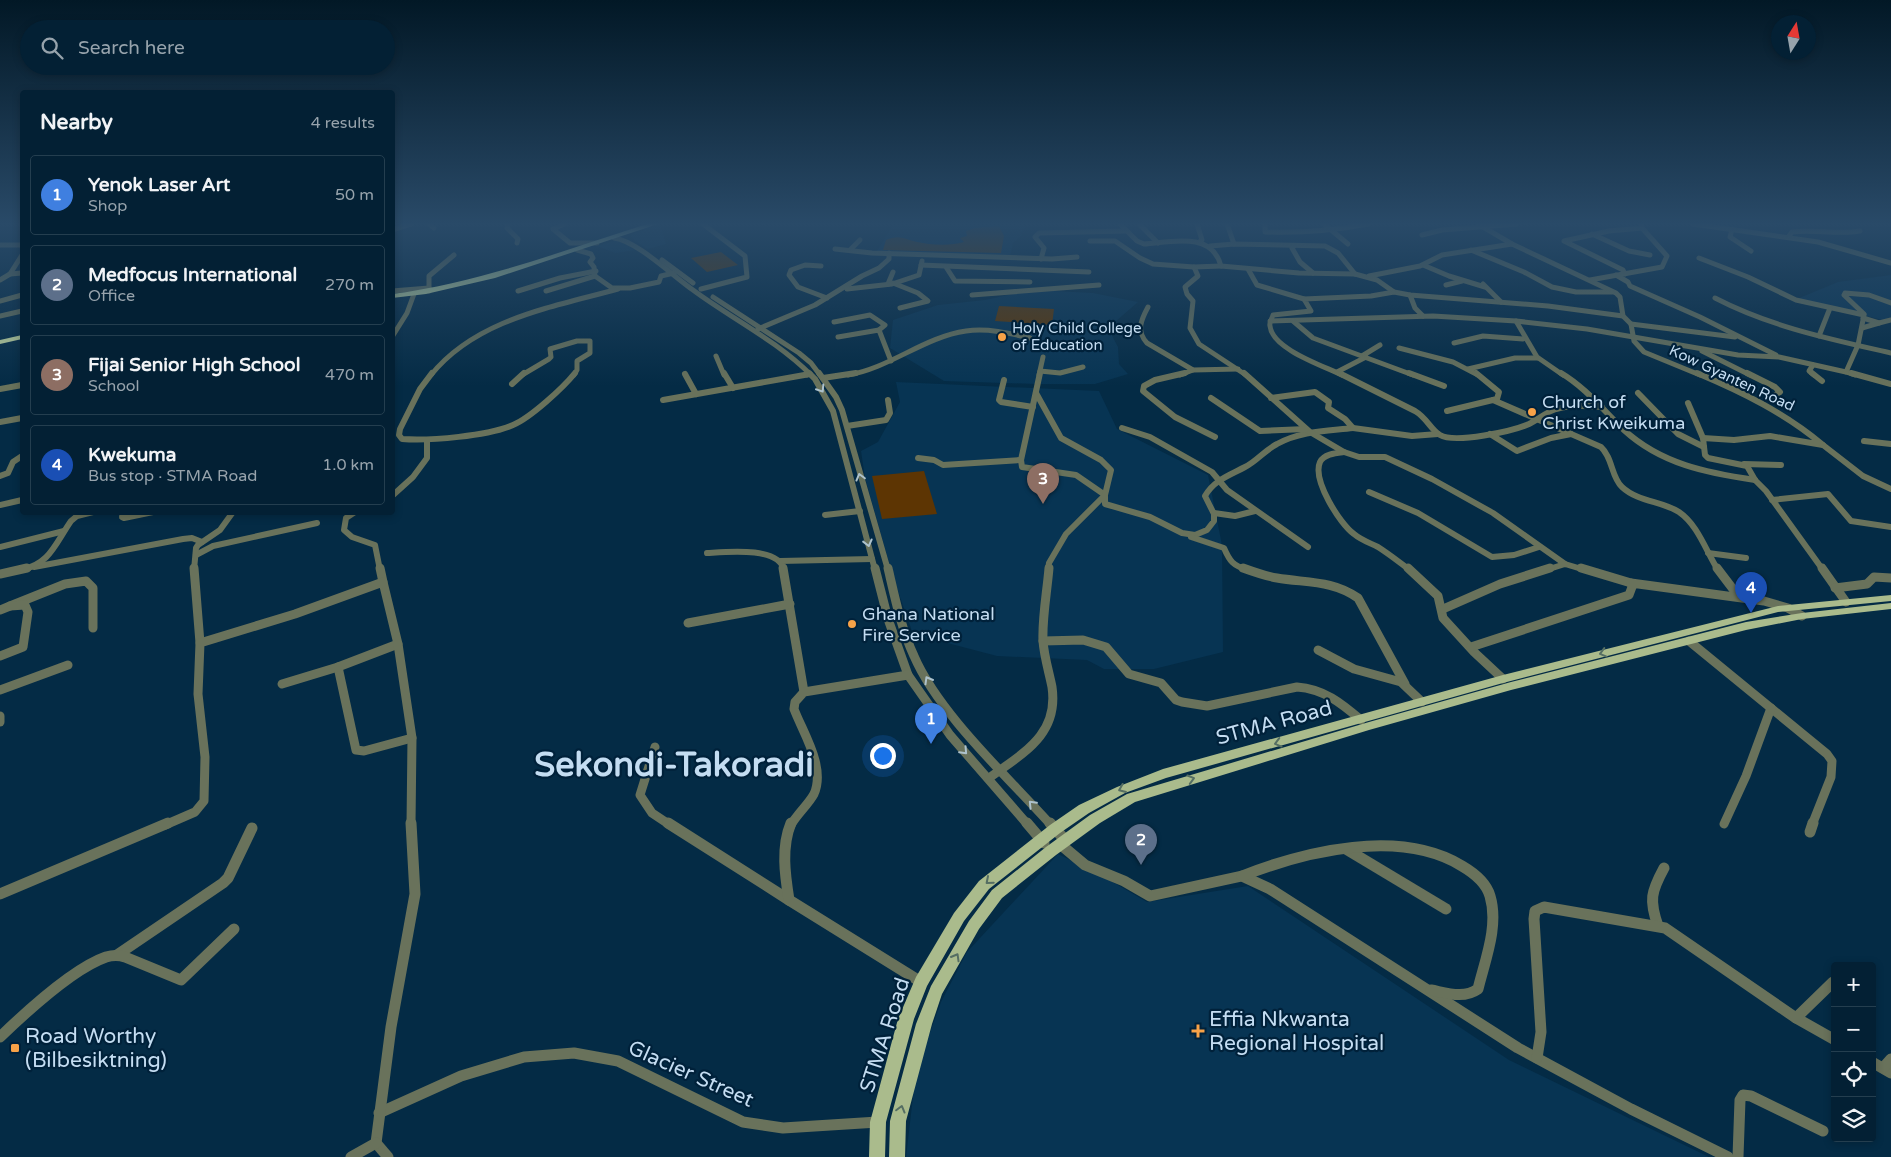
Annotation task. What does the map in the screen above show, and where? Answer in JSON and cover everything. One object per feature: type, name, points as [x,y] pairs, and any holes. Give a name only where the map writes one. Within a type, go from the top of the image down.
[{"type":"highway","points":[[395,296],[414,294],[485,278]]},
{"type":"highway","points":[[0,342],[20,337]]},
{"type":"main road","name":"STMA Road","points":[[877,1157],[878,1122],[906,1019],[921,982],[960,917],[984,885],[1055,829],[1084,809],[1113,793],[1162,774],[1503,679],[1677,634],[1788,608],[1891,598]]},
{"type":"main road","name":"STMA Road","points":[[897,1157],[898,1121],[924,1024],[936,991],[974,925],[997,894],[1058,845],[1095,819],[1131,798],[1502,688],[1746,626],[1802,616],[1891,606]]},
{"type":"street","points":[[395,290],[429,290],[429,278]]},
{"type":"street","points":[[518,290],[560,278]]},
{"type":"street","points":[[546,291],[583,278]]},
{"type":"street","points":[[600,278],[610,287],[618,289]]},
{"type":"street","points":[[512,384],[523,374],[549,359],[551,357],[550,348],[577,341],[590,341],[590,353],[578,361],[577,370],[574,375],[515,424],[428,440],[402,438],[400,435],[400,429],[422,386],[437,368],[468,340],[527,315],[618,289],[659,282],[660,278]]},
{"type":"street","points":[[681,278],[757,329],[799,353],[811,363],[836,397],[847,426],[900,617],[914,657],[934,691],[964,730],[1055,829],[1058,845]]},
{"type":"street","points":[[682,278],[701,289],[791,355],[810,374],[827,398],[833,411],[888,619],[908,675],[950,735],[1041,840],[1058,845],[1085,865],[1124,881],[1150,896],[1242,876],[1256,870],[1363,845],[1395,844],[1431,851],[1468,869],[1485,885],[1494,912],[1478,989],[1466,995],[1427,990]]},
{"type":"street","points":[[701,289],[743,278]]},
{"type":"street","points":[[791,278],[798,287],[827,298]]},
{"type":"street","points":[[757,329],[795,315],[860,278]]},
{"type":"street","points":[[890,284],[892,278]]},
{"type":"street","points":[[833,294],[853,287],[890,284],[909,278]]},
{"type":"street","points":[[953,278],[955,281],[961,282],[1030,282]]},
{"type":"street","points":[[1030,282],[1032,278]]},
{"type":"street","points":[[1196,278],[1185,287],[1187,294],[1193,299],[1191,331],[1199,344],[1238,369],[1308,430],[1344,452],[1359,457],[1385,457],[1413,470],[1493,513],[1565,564],[1631,583],[1739,597],[1788,608],[1802,616]]},
{"type":"street","points":[[1253,278],[1257,285],[1304,300],[1371,296],[1394,292],[1623,316]]},
{"type":"street","points":[[1370,278],[1377,280],[1394,292]]},
{"type":"street","points":[[1454,278],[1484,285],[1501,302]]},
{"type":"street","points":[[1535,278],[1552,287],[1576,292],[1614,292]]},
{"type":"street","points":[[1586,278],[1614,292]]},
{"type":"street","points":[[1590,280],[1603,278]]},
{"type":"street","points":[[1620,278],[1628,282],[1630,286],[1700,317],[1779,357]]},
{"type":"street","points":[[1750,278],[1794,299],[1864,316],[1880,324]]},
{"type":"street","points":[[1446,285],[1462,281]]},
{"type":"street","points":[[1030,282],[1039,290]]},
{"type":"street","points":[[890,284],[918,293],[928,301],[900,308]]},
{"type":"street","points":[[972,295],[1099,285]]},
{"type":"street","name":"Kow Gyanten Road","points":[[1614,292],[1620,297],[1623,316],[1630,324],[1638,347],[1644,352],[1730,388],[1784,415],[1809,431],[1823,445]]},
{"type":"street","points":[[1864,316],[1844,295],[1845,293],[1869,295],[1885,299],[1891,303]]},
{"type":"street","points":[[395,332],[414,294]]},
{"type":"street","points":[[1410,294],[1415,308],[1422,316]]},
{"type":"street","points":[[0,301],[20,296]]},
{"type":"street","points":[[1715,298],[1748,316],[1819,336],[1891,353]]},
{"type":"street","points":[[1304,300],[1311,311],[1273,315],[1270,322],[1271,332],[1288,349],[1423,416],[1438,434]]},
{"type":"street","points":[[1148,307],[1139,323],[1142,338],[1193,370]]},
{"type":"street","points":[[1819,336],[1830,308]]},
{"type":"street","points":[[0,316],[20,311]]},
{"type":"street","points":[[834,322],[870,316],[885,325],[879,330],[838,337]]},
{"type":"street","points":[[1270,322],[1422,316],[1587,329],[1745,356],[1779,357],[1891,384]]},
{"type":"street","points":[[1846,372],[1858,345],[1864,316]]},
{"type":"street","points":[[1862,328],[1891,320]]},
{"type":"street","points":[[1293,321],[1313,338],[1444,386]]},
{"type":"street","points":[[1516,322],[1523,339],[1538,358],[1578,385],[1613,416],[1625,431],[1659,457],[1688,468],[1755,480]]},
{"type":"street","points":[[1630,324],[1741,338]]},
{"type":"street","points":[[879,330],[891,361]]},
{"type":"street","points":[[823,378],[871,370],[943,338],[975,330],[1030,338]]},
{"type":"street","points":[[1454,343],[1483,336],[1523,339]]},
{"type":"street","points":[[1336,372],[1364,357],[1380,345]]},
{"type":"street","points":[[1399,348],[1435,357],[1468,369],[1493,385],[1499,392],[1497,399],[1448,411]]},
{"type":"street","points":[[1699,349],[1775,387],[1780,392],[1774,396]]},
{"type":"street","points":[[716,356],[725,376],[734,388]]},
{"type":"street","points":[[1043,357],[1021,460],[1022,467],[1076,475],[1105,494]]},
{"type":"street","points":[[1468,369],[1515,358],[1538,358]]},
{"type":"street","points":[[1813,364],[1810,366],[1809,372],[1822,381]]},
{"type":"street","points":[[1040,371],[1060,373],[1083,367]]},
{"type":"street","points":[[1215,437],[1174,418],[1143,391],[1144,386],[1150,382],[1184,375],[1193,370],[1238,369]]},
{"type":"street","points":[[685,374],[696,394]]},
{"type":"street","points":[[663,400],[810,374]]},
{"type":"street","points":[[1004,380],[999,400],[1001,402],[1033,407]]},
{"type":"street","points":[[14,387],[20,382]]},
{"type":"street","points":[[0,389],[20,386]]},
{"type":"street","points":[[1271,398],[1315,392],[1329,402],[1328,409],[1345,419],[1353,428]]},
{"type":"street","points":[[1036,393],[1061,438],[1101,460],[1109,467],[1111,474],[1105,494],[1105,504],[1154,518],[1177,533],[1224,548],[1230,562],[1235,566],[1275,578],[1325,583],[1347,590],[1358,598],[1405,684],[1422,702]]},
{"type":"street","points":[[1638,393],[1645,405],[1656,412],[1670,430],[1685,441],[1704,447]]},
{"type":"street","points":[[1211,398],[1260,431],[1308,430],[1323,432],[1353,428],[1412,436],[1438,434],[1449,437],[1490,434],[1513,429],[1537,420],[1549,412],[1568,406],[1602,407]]},
{"type":"street","points":[[847,426],[886,420],[890,413],[888,400]]},
{"type":"street","points":[[1493,400],[1592,442],[1603,449],[1615,470],[1616,482],[1623,489],[1638,497],[1664,505],[1682,515],[1720,574],[1739,597]]},
{"type":"street","points":[[1688,403],[1703,438],[1705,455],[1708,458],[1744,464],[1781,465]]},
{"type":"street","points":[[0,422],[20,418]]},
{"type":"street","points":[[1122,428],[1150,437],[1212,472],[1227,490],[1308,546]]},
{"type":"street","points":[[1177,533],[1194,535],[1205,531],[1214,522],[1214,513],[1205,496],[1208,488],[1218,480],[1225,475],[1248,466],[1279,442],[1308,430]]},
{"type":"street","points":[[1490,434],[1517,451],[1551,438],[1571,434]]},
{"type":"street","name":"Kow Gyanten Road","points":[[1703,438],[1734,440],[1770,436],[1823,445]]},
{"type":"street","points":[[395,494],[414,478],[427,458],[428,440]]},
{"type":"street","points":[[1864,441],[1891,444]]},
{"type":"street","points":[[1823,445],[1863,476],[1891,489]]},
{"type":"street","points":[[1344,452],[1324,457],[1320,462],[1318,470],[1318,475],[1339,518],[1354,535],[1392,557],[1435,592],[1439,596],[1443,609],[1443,618],[1474,652],[1503,679]]},
{"type":"street","points":[[0,476],[8,473],[13,462],[20,457]]},
{"type":"street","points":[[918,458],[934,460],[943,464],[1021,460]]},
{"type":"street","points":[[1744,464],[1846,602]]},
{"type":"street","points":[[1370,492],[1418,513],[1492,557],[1500,558],[1540,547]]},
{"type":"street","points":[[989,778],[1036,742],[1046,730],[1052,714],[1052,689],[1043,641],[1049,563],[1066,534],[1105,494]]},
{"type":"street","points":[[1772,500],[1828,494],[1851,521],[1891,527]]},
{"type":"street","points":[[0,505],[20,500]]},
{"type":"street","points":[[825,515],[860,510]]},
{"type":"street","points":[[1214,513],[1235,516],[1255,511]]},
{"type":"street","points":[[34,567],[50,555],[74,518],[84,515]]},
{"type":"street","points":[[122,515],[124,518],[138,515]]},
{"type":"street","points":[[0,894],[195,812],[204,801],[205,757],[198,694],[200,643],[194,572],[196,548],[220,530],[231,515]]},
{"type":"street","points":[[350,515],[346,518],[343,527],[346,533],[353,539],[375,545],[382,582],[398,644],[412,738],[411,832],[415,894],[391,1028],[378,1113],[376,1143],[388,1157]]},
{"type":"street","points":[[196,555],[214,546],[318,524]]},
{"type":"street","points":[[0,548],[64,531]]},
{"type":"street","points":[[0,574],[183,539],[192,538],[202,542]]},
{"type":"street","points":[[707,553],[757,552],[776,557],[780,561],[783,566],[790,604],[804,692]]},
{"type":"street","points":[[1708,553],[1746,558]]},
{"type":"street","points":[[780,561],[872,559]]},
{"type":"street","points":[[1443,609],[1500,584],[1565,564]]},
{"type":"street","points":[[1835,588],[1867,584],[1874,577],[1891,578]]},
{"type":"street","points":[[0,610],[65,584],[86,581],[93,588],[93,628]]},
{"type":"street","points":[[200,643],[295,614],[382,582]]},
{"type":"street","points":[[1471,647],[1629,595],[1632,587],[1631,583]]},
{"type":"street","points":[[688,623],[790,604]]},
{"type":"street","points":[[0,656],[18,649],[24,644],[28,612],[25,605],[10,606]]},
{"type":"street","points":[[1043,641],[1075,639],[1102,645],[1106,647],[1129,674],[1157,682],[1176,700],[1192,705],[1206,706],[1297,687],[1311,687],[1330,695],[1361,720]]},
{"type":"street","points":[[1690,641],[1827,754],[1832,761],[1832,777],[1818,807],[1810,832]]},
{"type":"street","points":[[282,684],[338,667],[398,644]]},
{"type":"street","points":[[1318,650],[1354,669],[1405,684]]},
{"type":"street","points":[[0,690],[68,666]]},
{"type":"street","points":[[338,667],[356,750],[364,751],[412,738]]},
{"type":"street","points":[[789,900],[786,852],[788,830],[792,821],[810,803],[818,780],[814,758],[794,709],[795,702],[804,692],[908,675]]},
{"type":"street","points":[[1724,824],[1746,776],[1771,708]]},
{"type":"street","points":[[0,716],[0,722]]},
{"type":"street","points":[[655,747],[640,795],[652,813],[921,982]]},
{"type":"street","points":[[117,955],[223,883],[228,878],[252,828]]},
{"type":"street","points":[[1346,849],[1446,908]]},
{"type":"street","points":[[1658,926],[1650,899],[1652,890],[1664,868]]},
{"type":"street","points":[[1242,876],[1270,889],[1537,1058],[1632,1109],[1728,1157]]},
{"type":"street","points":[[1537,1058],[1540,1032],[1534,937],[1535,912],[1544,906],[1644,926],[1658,926],[1674,934],[1796,1018],[1831,1038]]},
{"type":"street","points":[[0,1037],[89,965],[108,955],[117,955],[145,964],[181,980],[234,930]]},
{"type":"street","points":[[1796,1018],[1831,984]]},
{"type":"street","name":"Glacier Street","points":[[378,1113],[461,1076],[524,1057],[574,1053],[618,1061],[743,1122],[783,1128],[878,1122]]},
{"type":"street","points":[[1876,1064],[1887,1071],[1891,1058]]},
{"type":"street","points":[[1738,1157],[1740,1100],[1743,1095],[1751,1096],[1823,1131]]},
{"type":"street","points":[[350,1157],[376,1143]]},
{"type":"shaded area","points":[[1868,278],[1891,278],[1891,322],[1797,299],[1838,282]]},
{"type":"shaded area","name":"Holy Child College of Education","points":[[1054,291],[1093,293],[1138,302],[1108,328],[1118,347],[1119,364],[1128,374],[1095,384],[944,381],[890,348],[893,320],[938,305],[985,300],[1017,293]]},
{"type":"shaded area","points":[[999,306],[1054,309],[1052,325],[995,321]]},
{"type":"shaded area","points":[[896,382],[1099,391],[1117,429],[1208,475],[1222,545],[1223,652],[1154,669],[1104,669],[1087,660],[997,656],[913,634],[893,577],[865,478],[861,451],[878,442],[900,402]]},
{"type":"shaded area","points":[[924,471],[937,514],[882,519],[872,476]]},
{"type":"shaded area","name":"Effia Nkwanta Regional Hospital","points":[[1058,854],[1104,877],[1147,902],[1248,886],[1509,1060],[1709,1157],[906,1157],[916,1071],[941,1002],[967,952]]},
{"type":"place","name":"Holy Child College of Education","points":[[1002,337]]},
{"type":"place","name":"Church of Christ Kweikuma","points":[[1532,412]]},
{"type":"place","name":"Fijai Senior High School","points":[[1043,504]]},
{"type":"place","name":"Kwekuma","points":[[1751,613]]},
{"type":"place","name":"Ghana National Fire Service","points":[[852,624]]},
{"type":"place","name":"Yenok Laser Art","points":[[931,744]]},
{"type":"place","name":"Medfocus International","points":[[1141,865]]},
{"type":"place","name":"Effia Nkwanta Regional Hospital","points":[[1198,1031]]},
{"type":"place","name":"Road Worthy (Bilbesiktning)","points":[[15,1048]]},
{"type":"district","name":"Sekondi-Takoradi","points":[[674,765]]}]
